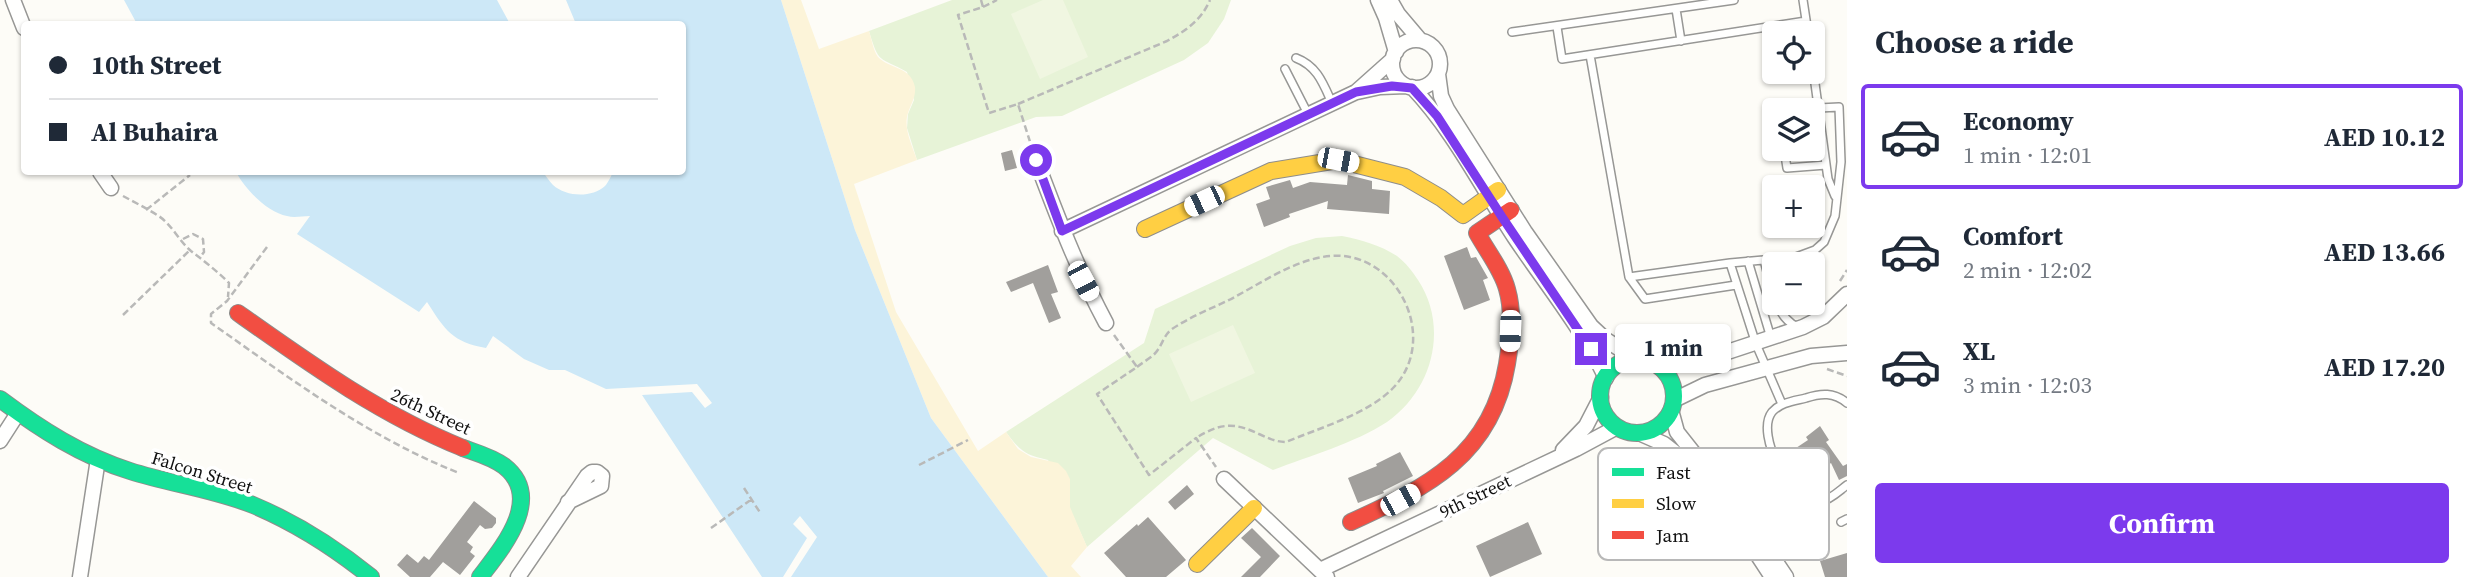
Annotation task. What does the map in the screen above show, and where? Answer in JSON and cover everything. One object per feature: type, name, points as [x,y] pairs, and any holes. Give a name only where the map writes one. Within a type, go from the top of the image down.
[{"type":"street","points":[[12,0],[21,21]]},
{"type":"street","points":[[1378,0],[1386,18],[1394,55],[1394,73],[1437,116],[1493,193]]},
{"type":"street","points":[[1390,0],[1404,22],[1420,40],[1431,45],[1438,55],[1441,96],[1447,109],[1493,193],[1606,378]]},
{"type":"street","points":[[1356,92],[1406,42],[1420,40]]},
{"type":"street","points":[[1062,231],[1356,92],[1380,87],[1427,85],[1438,74]]},
{"type":"street","points":[[1036,160],[1083,281],[1106,323]]},
{"type":"street","points":[[1145,229],[1271,171],[1338,160],[1405,177],[1441,198],[1463,215],[1477,233],[1507,288],[1511,315],[1510,348],[1504,383],[1494,413],[1476,439],[1430,483],[1351,522]]},
{"type":"street","points":[[102,175],[111,188]]},
{"type":"street","points":[[1463,215],[1493,193]]},
{"type":"street","points":[[1477,233],[1506,214]]},
{"type":"street","points":[[1506,214],[1591,326],[1606,340],[1637,360],[1658,366],[1697,362],[1803,327],[1823,317],[1847,293]]},
{"type":"street","name":"26th Street","points":[[238,313],[372,405],[422,431],[495,459],[508,469],[519,487],[520,513],[506,540],[480,577]]},
{"type":"street","points":[[1639,433],[1659,426],[1673,405],[1705,385],[1811,356],[1847,353]]},
{"type":"street","points":[[1637,360],[1621,363],[1606,378],[1601,397],[1605,414],[1617,427],[1627,432],[1639,433],[1668,448]]},
{"type":"street","points":[[1697,362],[1705,385]]},
{"type":"street","points":[[1658,366],[1671,381],[1677,432],[1687,448]]},
{"type":"street","name":"9th Street","points":[[1554,458],[1580,435],[1592,418],[1601,397]]},
{"type":"street","name":"Falcon Street","points":[[0,399],[55,437],[98,459],[130,471],[234,499],[275,516],[321,542],[371,577]]},
{"type":"street","points":[[0,441],[18,413]]},
{"type":"street","name":"9th Street","points":[[1224,479],[1324,573],[1617,427]]},
{"type":"street","points":[[80,577],[98,459]]},
{"type":"street","points":[[518,577],[568,502]]},
{"type":"street","points":[[1197,564],[1254,508]]},
{"type":"street","points":[[1761,560],[1772,577]]},
{"type":"street","points":[[1775,560],[1786,577]]},
{"type":"lane","points":[[1512,32],[1734,0]]},
{"type":"lane","points":[[1803,0],[1806,21]]},
{"type":"lane","points":[[1676,9],[1681,41]]},
{"type":"lane","points":[[1557,27],[1562,59],[1762,28]]},
{"type":"lane","points":[[1590,55],[1629,277],[1645,299],[1736,285]]},
{"type":"lane","points":[[1296,58],[1310,63],[1316,70],[1332,103]]},
{"type":"lane","points":[[1285,69],[1309,115]]},
{"type":"lane","points":[[1810,252],[1824,242],[1835,216],[1835,196],[1841,162],[1839,107],[1825,108]]},
{"type":"lane","points":[[1786,161],[1787,168],[1826,165]]},
{"type":"lane","points":[[1825,161],[1835,196]]},
{"type":"lane","points":[[1629,277],[1762,260]]},
{"type":"lane","points":[[1748,261],[1772,338]]},
{"type":"lane","points":[[1730,263],[1756,344],[1782,404]]},
{"type":"lane","points":[[1785,315],[1790,322],[1803,327]]},
{"type":"lane","points":[[1770,448],[1767,428],[1770,414],[1782,404],[1821,393],[1847,402]]},
{"type":"lane","points":[[1829,498],[1847,485]]},
{"type":"path","points":[[981,0],[984,7]]},
{"type":"path","points":[[997,0],[958,15],[989,113],[1018,104],[1167,41],[1189,29],[1206,10],[1210,0]]},
{"type":"path","points":[[1018,104],[1036,160]]},
{"type":"path","points":[[146,210],[190,175]]},
{"type":"path","points":[[111,188],[158,215],[183,239],[190,250],[201,256],[229,283],[228,306],[238,313]]},
{"type":"path","points":[[183,239],[193,234],[203,239],[204,251],[201,256]]},
{"type":"path","points":[[123,315],[190,250]]},
{"type":"path","points":[[1332,255],[1358,259],[1381,270],[1399,289],[1410,312],[1414,338],[1409,363],[1396,386],[1376,403],[1286,442],[1278,442],[1235,424],[1206,431],[1196,438],[1149,475],[1097,394],[1155,354],[1171,330],[1307,260],[1332,255]]},
{"type":"path","points":[[1106,323],[1137,367]]},
{"type":"path","points":[[1196,438],[1224,479]]},
{"type":"path","points":[[919,465],[968,440]]},
{"type":"path","points":[[744,488],[761,514]]},
{"type":"path","points":[[711,528],[752,499]]},
{"type":"green space","points":[[952,0],[1231,0],[1224,19],[1208,43],[1184,60],[1062,116],[1036,117],[917,160],[907,128],[908,114],[914,100],[907,72],[878,55],[869,31]]},
{"type":"green space","points":[[1043,0],[1063,0],[1088,57],[1040,79],[1011,14]]},
{"type":"green space","points":[[1342,236],[1371,243],[1397,256],[1414,274],[1427,298],[1433,318],[1431,357],[1416,393],[1403,409],[1374,430],[1332,449],[1273,470],[1213,438],[1087,547],[1048,460],[1024,451],[1006,432],[1144,343],[1155,309],[1290,246],[1316,238]]},
{"type":"green space","points":[[1233,325],[1255,373],[1191,402],[1169,354]]},
{"type":"sand","points":[[781,0],[801,0],[819,49],[869,31],[878,57],[904,71],[913,80],[915,94],[907,125],[917,160],[854,184],[896,312],[978,451],[1006,432],[1018,449],[1031,457],[1058,463],[1066,471],[1070,479],[1070,507],[1087,547],[1071,566],[1081,577],[1048,577],[931,418],[855,230]]},
{"type":"water","points":[[124,0],[497,0],[508,21],[135,21]]},
{"type":"water","points":[[566,0],[781,0],[855,230],[931,418],[1048,577],[791,577],[817,537],[800,516],[793,524],[807,538],[783,577],[762,577],[642,395],[692,392],[705,408],[712,403],[697,384],[606,389],[565,370],[549,370],[524,359],[493,336],[486,348],[465,342],[450,333],[427,302],[419,312],[297,234],[310,216],[290,217],[279,214],[264,205],[238,175],[545,175],[558,189],[579,195],[600,190],[611,175],[686,175],[686,21],[575,21]]},
{"type":"building","points":[[1012,150],[1017,168],[1005,171],[1001,153]]},
{"type":"building","points":[[1348,175],[1372,181],[1372,189],[1390,191],[1389,214],[1327,209],[1328,201],[1289,214],[1290,217],[1264,227],[1256,204],[1270,199],[1266,187],[1290,180],[1293,188],[1310,182],[1347,185]]},
{"type":"building","points":[[1467,247],[1471,258],[1476,257],[1488,278],[1483,280],[1490,300],[1464,310],[1444,256]]},
{"type":"building","points":[[1048,265],[1058,292],[1051,294],[1061,318],[1049,323],[1033,283],[1011,292],[1006,282]]},
{"type":"building","points":[[1820,426],[1829,440],[1826,442],[1843,466],[1847,464],[1847,476],[1839,480],[1831,463],[1829,464],[1829,448],[1796,448],[1808,440],[1806,437]]},
{"type":"building","points":[[1400,452],[1413,476],[1383,491],[1384,493],[1358,503],[1348,478],[1377,466],[1376,464]]},
{"type":"building","points":[[1187,485],[1194,494],[1175,510],[1168,502]]},
{"type":"building","points":[[474,501],[496,518],[496,523],[492,528],[485,529],[480,525],[467,542],[473,547],[470,552],[475,556],[460,575],[443,562],[430,577],[410,577],[397,565],[407,554],[418,563],[424,556],[429,560]]},
{"type":"building","points":[[1148,517],[1186,560],[1166,577],[1126,577],[1104,553]]},
{"type":"building","points":[[1528,522],[1542,554],[1490,577],[1476,546]]},
{"type":"building","points":[[1252,528],[1280,556],[1260,577],[1241,577],[1261,557],[1241,538]]},
{"type":"building","points":[[1847,553],[1847,577],[1825,577],[1820,561]]},
{"type":"traffic: fast","points":[[1637,359],[1651,362],[1663,370],[1671,382],[1674,396],[1671,410],[1663,422],[1651,430],[1637,433],[1623,430],[1611,422],[1603,410],[1600,396],[1603,382],[1611,370],[1623,362],[1637,359]]},
{"type":"traffic: fast","points":[[0,399],[46,431],[95,458],[145,476],[238,499],[269,512],[315,537],[371,577]]},
{"type":"traffic: fast","points":[[463,448],[504,466],[516,479],[521,493],[516,523],[480,577]]},
{"type":"traffic: slow","points":[[1145,229],[1271,171],[1338,160],[1405,177],[1441,198],[1463,215],[1498,190]]},
{"type":"traffic: slow","points":[[1197,564],[1254,508]]},
{"type":"traffic: jam","points":[[1351,522],[1430,481],[1471,445],[1487,422],[1499,395],[1507,364],[1511,317],[1505,282],[1477,233],[1511,210]]},
{"type":"traffic: jam","points":[[238,313],[375,404],[463,448]]},
{"type":"route","points":[[1036,160],[1062,231],[1356,92],[1392,86],[1412,88],[1437,116],[1591,349]]}]
